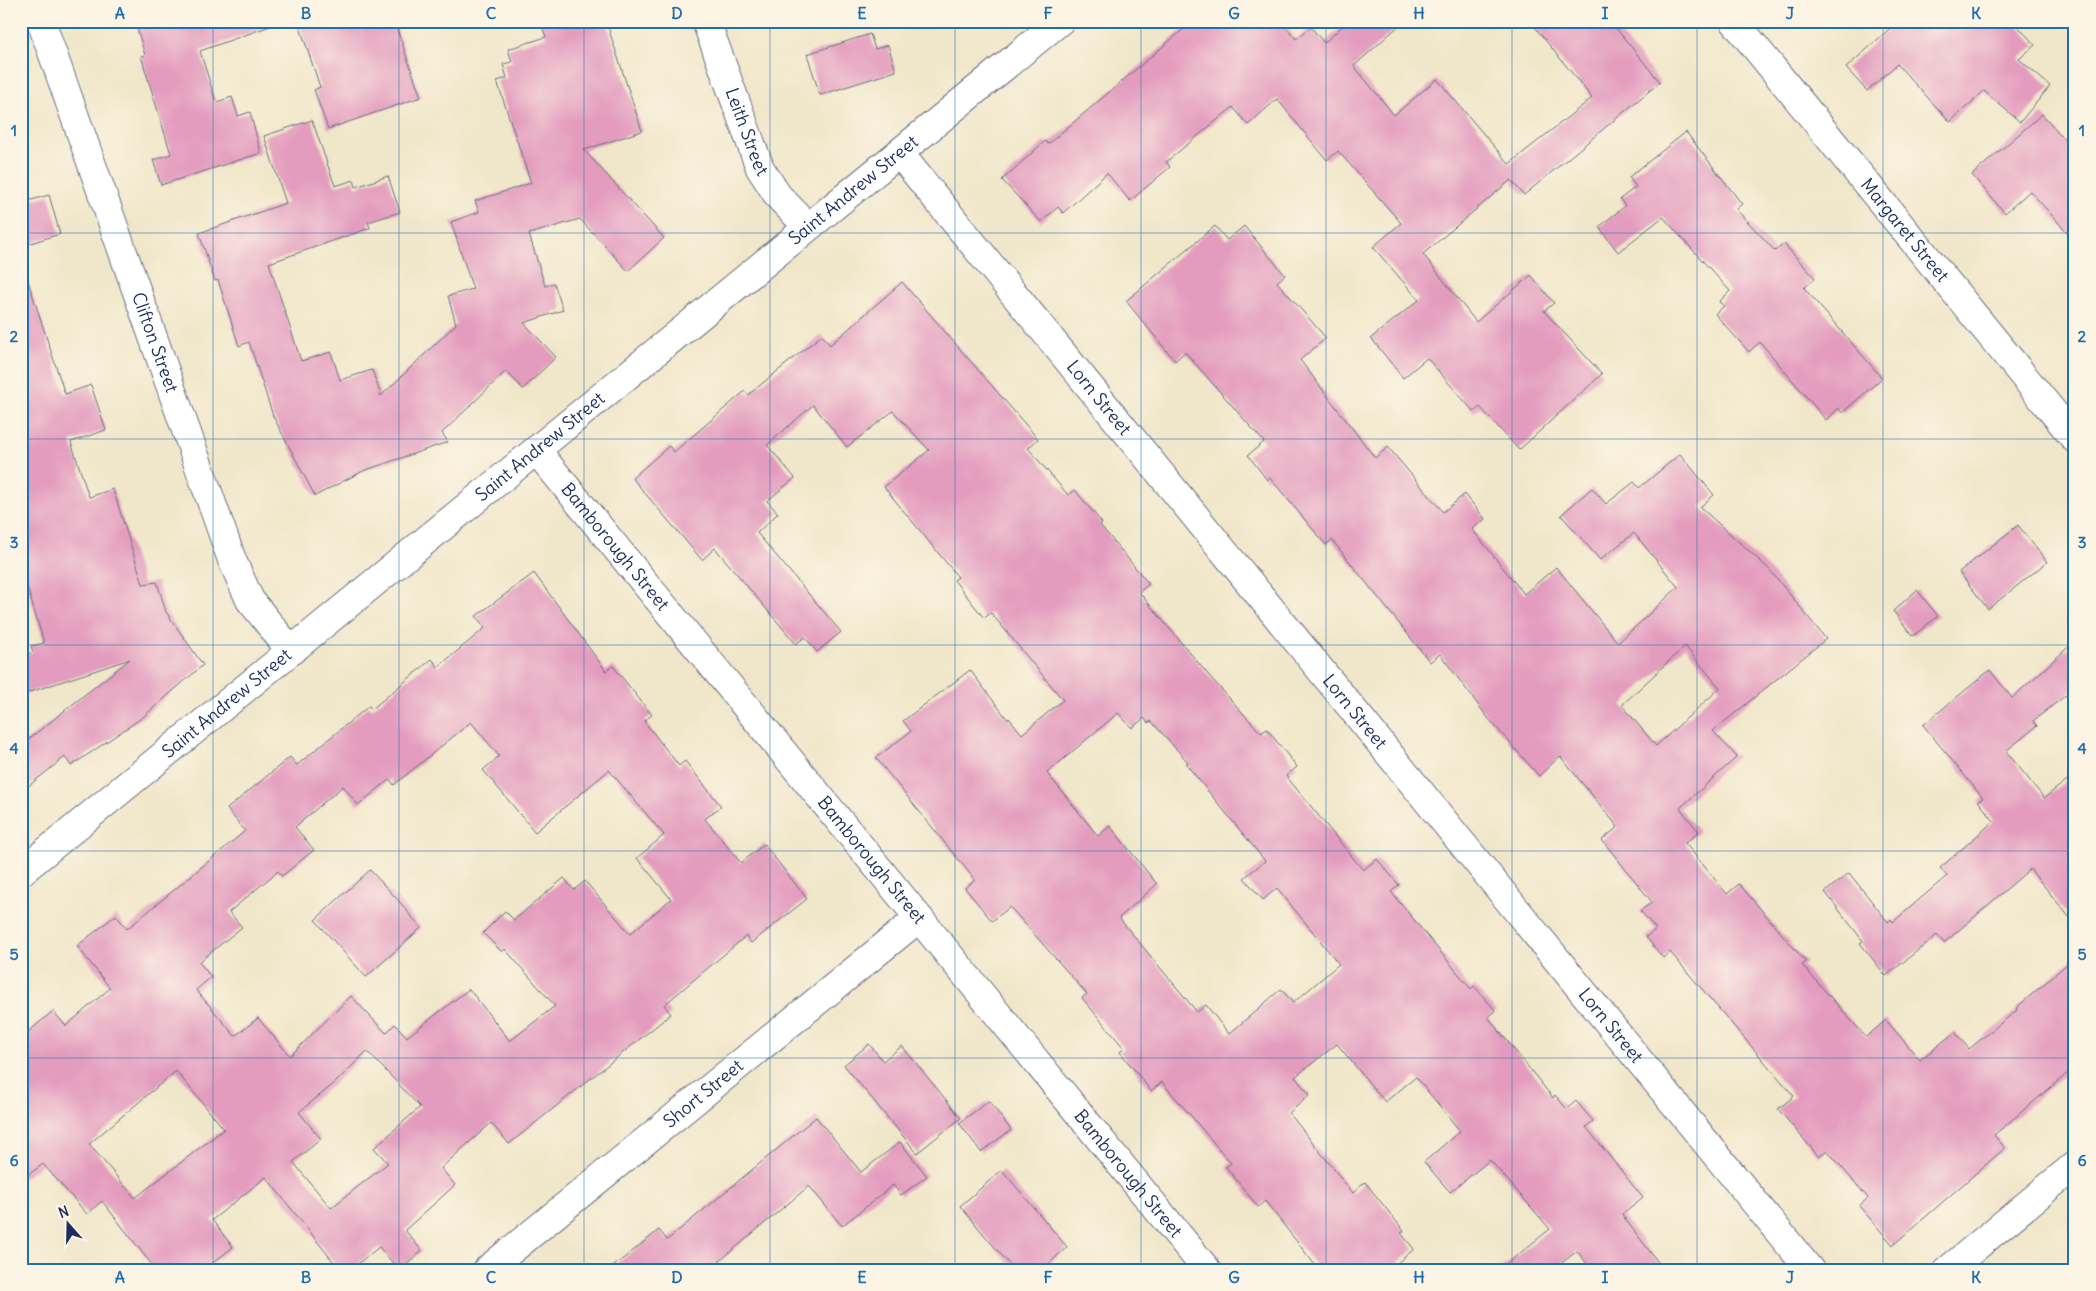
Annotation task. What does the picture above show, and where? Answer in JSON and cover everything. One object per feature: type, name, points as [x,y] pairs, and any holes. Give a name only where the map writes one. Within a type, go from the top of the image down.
[{"type":"street","name":"Clifton Street","points":[[41,21],[232,560],[250,600],[291,651]]},
{"type":"street","name":"Leith Street","points":[[706,21],[760,168],[778,196],[808,227]]},
{"type":"street","name":"Saint Andrew Street","points":[[21,872],[1060,21]]},
{"type":"street","name":"Margaret Street","points":[[1734,21],[2075,439]]},
{"type":"street","name":"Lorn Street","points":[[899,153],[1810,1270]]},
{"type":"street","name":"Bamborough Street","points":[[536,450],[1207,1270]]},
{"type":"street","name":"Short Street","points":[[486,1270],[919,918]]},
{"type":"street","points":[[1948,1270],[2075,1165]]},
{"type":"building","points":[[135,21],[273,21],[273,25],[200,51],[216,102],[232,97],[238,116],[250,112],[261,153],[161,185],[153,160],[171,154],[141,56],[145,55]]},
{"type":"building","points":[[298,21],[394,21],[421,97],[328,129],[314,90],[320,87]]},
{"type":"building","points":[[540,21],[606,21],[642,131],[584,150],[664,238],[628,271],[580,219],[529,234],[545,286],[554,283],[563,310],[524,323],[556,357],[523,389],[506,371],[442,433],[448,442],[363,471],[315,496],[273,416],[249,342],[239,346],[218,280],[215,281],[199,233],[286,203],[264,136],[312,120],[335,186],[354,180],[356,187],[388,176],[400,212],[368,222],[370,228],[269,263],[301,361],[331,352],[340,380],[372,370],[381,396],[456,324],[448,296],[473,289],[451,222],[479,212],[475,201],[531,183],[497,81],[507,78],[503,64],[512,62],[508,49],[546,37]]},
{"type":"building","points":[[1193,21],[1281,21],[1296,39],[1311,27],[1324,43],[1348,21],[1404,21],[1354,66],[1394,115],[1437,79],[1509,164],[1592,98],[1530,21],[1610,21],[1660,82],[1524,195],[1511,180],[1423,254],[1476,322],[1531,275],[1554,303],[1544,311],[1602,374],[1519,450],[1480,407],[1474,412],[1427,358],[1403,378],[1371,338],[1419,300],[1373,247],[1401,223],[1338,151],[1327,160],[1277,99],[1248,125],[1233,107],[1166,162],[1170,167],[1130,201],[1107,173],[1063,213],[1058,207],[1041,222],[1002,180],[1045,141],[1048,144]]},
{"type":"building","points":[[1898,21],[2013,21],[2035,45],[2019,59],[2050,86],[2020,122],[1984,91],[1950,122],[1897,64],[1867,91],[1846,68]]},
{"type":"building","points":[[870,34],[875,49],[888,45],[896,71],[820,95],[807,54]]},
{"type":"building","points":[[2042,114],[2075,151],[2075,241],[2030,191],[2005,213],[1972,175]]},
{"type":"building","points":[[1686,132],[1742,204],[1736,209],[1775,251],[1783,243],[1815,278],[1804,288],[1882,378],[1842,413],[1839,408],[1826,420],[1760,342],[1749,352],[1715,314],[1724,306],[1719,302],[1730,291],[1663,217],[1618,252],[1599,227],[1625,206],[1620,199],[1636,187],[1629,177]]},
{"type":"building","points":[[49,195],[60,234],[21,246],[21,203]]},
{"type":"building","points":[[1215,226],[1227,240],[1244,226],[1285,275],[1277,282],[1326,338],[1300,360],[1375,458],[1388,447],[1443,512],[1465,494],[1485,519],[1472,529],[1524,594],[1556,567],[1618,643],[1678,587],[1634,533],[1600,560],[1561,515],[1592,488],[1606,504],[1634,482],[1639,488],[1680,454],[1714,495],[1700,507],[1769,569],[1826,639],[1713,731],[1737,757],[1680,808],[1699,832],[1685,843],[1727,894],[1739,884],[1806,962],[1802,965],[1866,1037],[1886,1020],[1920,1060],[1955,1032],[1969,1049],[2017,1010],[2016,1008],[2075,957],[2075,1067],[1994,1135],[2005,1148],[1893,1245],[1859,1206],[1868,1198],[1827,1150],[1819,1157],[1778,1109],[1794,1096],[1670,952],[1663,958],[1646,937],[1656,929],[1640,911],[1652,902],[1602,840],[1618,827],[1560,756],[1539,776],[1488,718],[1440,654],[1430,662],[1332,540],[1326,545],[1270,478],[1267,480],[1248,455],[1264,442],[1185,352],[1175,361],[1126,301]],"holes":[[[1685,646],[1720,688],[1656,746],[1622,705]]]},
{"type":"building","points":[[27,278],[65,394],[91,385],[106,430],[71,442],[89,497],[113,489],[143,584],[157,582],[166,612],[203,665],[143,717],[71,766],[65,757],[21,792],[21,745],[130,659],[21,695],[21,656],[33,652],[31,646],[44,643],[21,567],[21,279]]},
{"type":"building","points":[[902,282],[1038,439],[1028,448],[1068,495],[1075,490],[1102,523],[1100,525],[1149,584],[1139,592],[1211,678],[1261,733],[1267,729],[1297,767],[1286,776],[1363,870],[1377,859],[1399,885],[1391,892],[1471,989],[1474,986],[1496,1011],[1488,1017],[1553,1098],[1555,1095],[1567,1109],[1576,1101],[1593,1121],[1586,1127],[1643,1198],[1622,1215],[1664,1270],[1592,1270],[1577,1251],[1553,1270],[1499,1270],[1550,1229],[1490,1160],[1450,1192],[1424,1162],[1460,1131],[1416,1077],[1385,1102],[1337,1044],[1295,1077],[1310,1095],[1289,1113],[1353,1193],[1365,1182],[1404,1231],[1401,1233],[1414,1249],[1389,1270],[1319,1270],[1265,1201],[1258,1207],[1226,1167],[1231,1163],[1162,1082],[1151,1091],[1120,1052],[1124,1048],[1082,998],[1087,994],[1010,907],[992,921],[965,888],[975,880],[876,758],[911,731],[903,721],[970,670],[1008,720],[1009,718],[1022,734],[1063,700],[991,613],[984,618],[954,580],[958,577],[884,487],[929,450],[893,411],[847,447],[813,405],[767,445],[795,478],[767,501],[778,513],[757,533],[841,632],[817,652],[805,637],[796,644],[715,548],[702,560],[632,478],[669,446],[674,452],[745,391],[748,395],[822,335],[830,345]],"holes":[[[1118,713],[1132,728],[1144,718],[1148,723],[1151,721],[1188,762],[1186,764],[1265,861],[1244,878],[1263,900],[1277,888],[1339,964],[1293,1003],[1281,989],[1229,1034],[1206,1005],[1197,1012],[1119,918],[1157,884],[1110,826],[1098,836],[1047,773]]]},
{"type":"building","points":[[2018,525],[2047,562],[1988,609],[1959,572]]},
{"type":"building","points":[[534,573],[606,671],[613,666],[652,715],[644,721],[679,766],[685,761],[721,806],[705,819],[741,863],[764,844],[807,899],[751,943],[746,936],[664,1005],[671,1014],[509,1144],[491,1123],[441,1168],[455,1185],[405,1230],[422,1251],[399,1270],[379,1247],[350,1270],[340,1270],[266,1177],[212,1220],[233,1247],[204,1270],[156,1270],[102,1201],[87,1214],[43,1164],[21,1180],[21,1038],[53,1011],[66,1026],[110,988],[77,946],[116,915],[127,929],[245,831],[227,809],[290,757],[297,765],[369,706],[372,709],[432,659],[438,667],[485,628],[476,616]],"holes":[[[471,722],[499,756],[483,770],[535,832],[609,770],[664,835],[637,858],[671,899],[630,934],[585,881],[574,890],[564,878],[514,920],[505,911],[483,933],[502,952],[505,949],[555,1006],[510,1041],[469,989],[407,1037],[395,1024],[386,1033],[351,996],[290,1056],[258,1018],[235,1036],[196,990],[211,977],[199,962],[242,927],[229,912],[278,871],[282,876],[314,850],[295,827],[343,786],[358,805],[390,779],[394,785]],[[367,1051],[420,1107],[374,1148],[388,1163],[331,1208],[293,1162],[321,1139],[299,1112],[335,1083]],[[176,1071],[224,1129],[135,1198],[89,1144]]]},
{"type":"building","points":[[1917,590],[1938,616],[1913,636],[1893,611]]},
{"type":"building","points":[[2075,641],[2075,688],[2033,721],[2037,726],[2006,751],[2044,798],[2075,774],[2075,924],[2030,869],[1944,943],[1937,935],[1886,976],[1860,943],[1863,941],[1825,892],[1849,873],[1888,922],[1891,919],[1893,922],[1947,876],[1940,868],[1994,821],[1978,801],[1983,798],[1923,725],[1990,670],[2012,698]]},
{"type":"building","points":[[370,870],[421,928],[366,977],[315,920]]},
{"type":"building","points":[[869,1044],[883,1061],[902,1046],[961,1118],[917,1153],[844,1065]]},
{"type":"building","points":[[989,1101],[1011,1130],[981,1152],[959,1123]]},
{"type":"building","points":[[816,1117],[861,1172],[900,1142],[927,1176],[901,1195],[893,1185],[842,1226],[809,1186],[709,1270],[609,1270],[659,1230],[667,1240]]},
{"type":"building","points":[[1002,1170],[1067,1247],[1042,1270],[1014,1270],[960,1206]]}]
